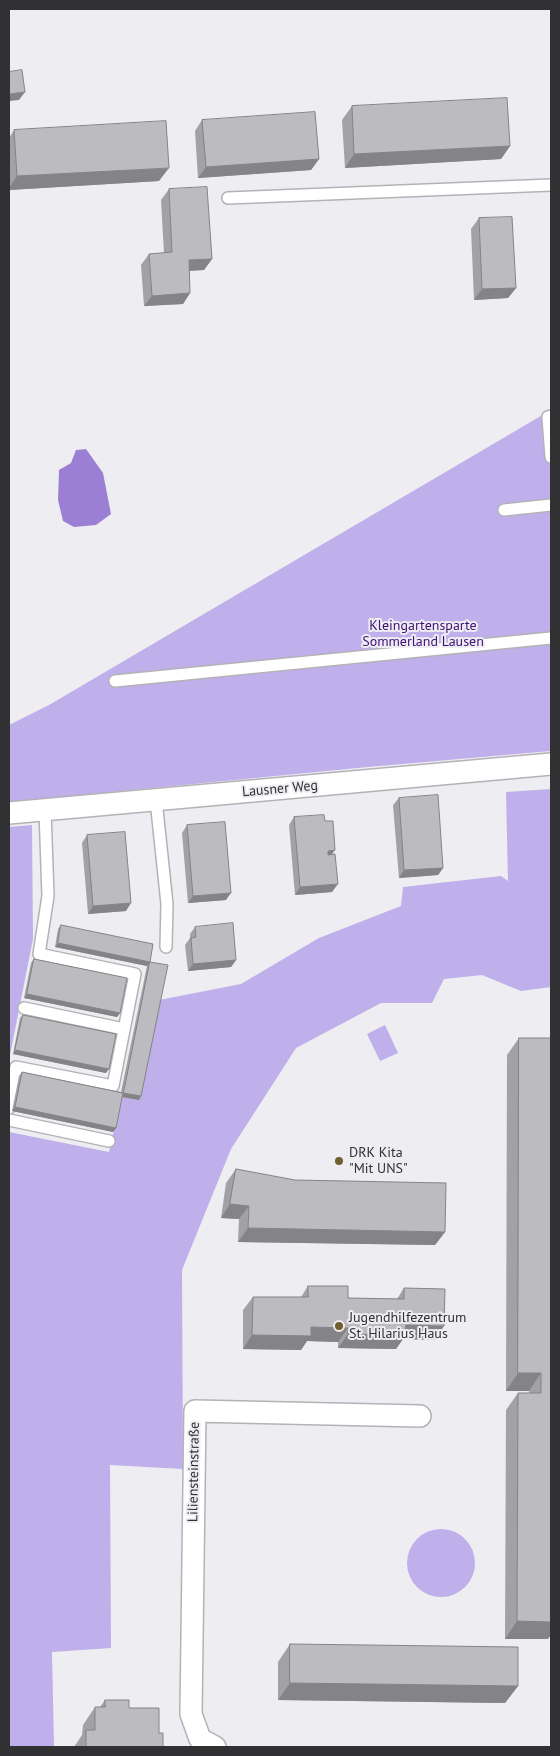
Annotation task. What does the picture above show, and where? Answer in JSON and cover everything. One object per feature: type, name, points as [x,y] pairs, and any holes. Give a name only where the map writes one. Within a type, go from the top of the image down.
[{"type":"street","name":"Lausner Weg","points":[[9,813],[551,764]]},
{"type":"street","name":"Liliensteinstraße","points":[[215,1747],[200,1739],[191,1714],[195,1411],[420,1416]]},
{"type":"lane","points":[[228,198],[551,185]]},
{"type":"lane","points":[[551,416],[548,417],[551,457]]},
{"type":"lane","points":[[504,510],[551,505]]},
{"type":"lane","points":[[115,681],[551,638]]},
{"type":"lane","points":[[156,800],[167,904],[166,947]]},
{"type":"lane","points":[[9,1108],[16,1068],[113,1086],[134,974],[39,954],[48,896],[45,810]]},
{"type":"lane","points":[[24,1008],[124,1029]]},
{"type":"lane","points":[[9,1120],[109,1140]]},
{"type":"green space","name":"Kleingartensparte Sommerland Lausen","points":[[551,410],[551,751],[9,802],[9,725],[49,705]]},
{"type":"green space","points":[[551,789],[551,987],[521,991],[482,975],[444,979],[432,1003],[381,1003],[296,1048],[231,1149],[182,1270],[183,1469],[110,1465],[111,1648],[52,1652],[54,1747],[9,1747],[9,1132],[109,1152],[121,1097],[139,1100],[159,1000],[241,984],[319,938],[401,906],[403,887],[501,876],[508,881],[506,792]]},
{"type":"green space","points":[[32,825],[33,939],[9,1060],[9,827]]},
{"type":"green space","points":[[385,1025],[398,1053],[380,1061],[367,1034]]},
{"type":"green space","points":[[441,1529],[454,1532],[465,1539],[472,1550],[475,1563],[472,1576],[465,1587],[454,1594],[441,1597],[428,1594],[417,1587],[410,1576],[407,1563],[410,1550],[417,1539],[428,1532]]},
{"type":"shaded area","points":[[86,449],[103,473],[111,514],[96,525],[74,527],[63,521],[58,500],[59,470],[71,463],[76,450]]},
{"type":"building","points":[[22,70],[25,92],[9,94],[9,72]]},
{"type":"building","points":[[507,98],[510,146],[354,154],[352,106]]},
{"type":"building","points":[[315,112],[319,159],[206,167],[202,120]]},
{"type":"building","points":[[166,121],[169,168],[17,176],[14,130]]},
{"type":"building","points":[[207,187],[212,259],[189,260],[190,293],[152,296],[149,254],[172,252],[169,189]]},
{"type":"building","points":[[512,217],[516,288],[482,289],[479,218]]},
{"type":"building","points":[[438,795],[443,868],[404,870],[399,798]]},
{"type":"building","points":[[324,815],[325,821],[333,821],[335,850],[328,851],[328,855],[335,854],[338,884],[300,887],[294,817]]},
{"type":"building","points":[[225,822],[231,893],[193,896],[187,825]]},
{"type":"building","points":[[125,832],[131,903],[93,906],[87,835]]},
{"type":"building","points":[[233,923],[236,960],[193,964],[191,938],[196,937],[195,927]]},
{"type":"building","points":[[61,925],[153,944],[150,962],[58,943]]},
{"type":"building","points":[[34,959],[127,978],[120,1013],[27,994]]},
{"type":"building","points":[[150,962],[168,965],[141,1096],[123,1093]]},
{"type":"building","points":[[23,1015],[116,1034],[109,1069],[15,1050]]},
{"type":"building","points":[[519,1038],[551,1038],[551,1622],[517,1621],[518,1393],[541,1393],[541,1373],[518,1373]]},
{"type":"building","points":[[22,1072],[123,1093],[116,1128],[15,1107]]},
{"type":"building","points":[[236,1169],[295,1180],[446,1183],[445,1232],[248,1228],[249,1206],[230,1204]]},
{"type":"building","name":"Jugendhilfezentrum St. Hilarius Haus","points":[[308,1286],[348,1286],[348,1298],[404,1299],[404,1288],[445,1289],[444,1326],[406,1325],[405,1335],[348,1334],[348,1328],[311,1327],[311,1336],[252,1335],[253,1297],[308,1297]]},
{"type":"building","points":[[290,1644],[518,1647],[518,1686],[290,1683]]},
{"type":"building","points":[[105,1700],[129,1700],[129,1708],[159,1708],[159,1733],[163,1733],[163,1747],[86,1747],[86,1730],[95,1730],[95,1707],[105,1707]]},
{"type":"place","name":"DRK Kita \"Mit UNS\"","points":[[339,1161]]},
{"type":"place","name":"Jugendhilfezentrum St. Hilarius Haus","points":[[339,1326]]}]
